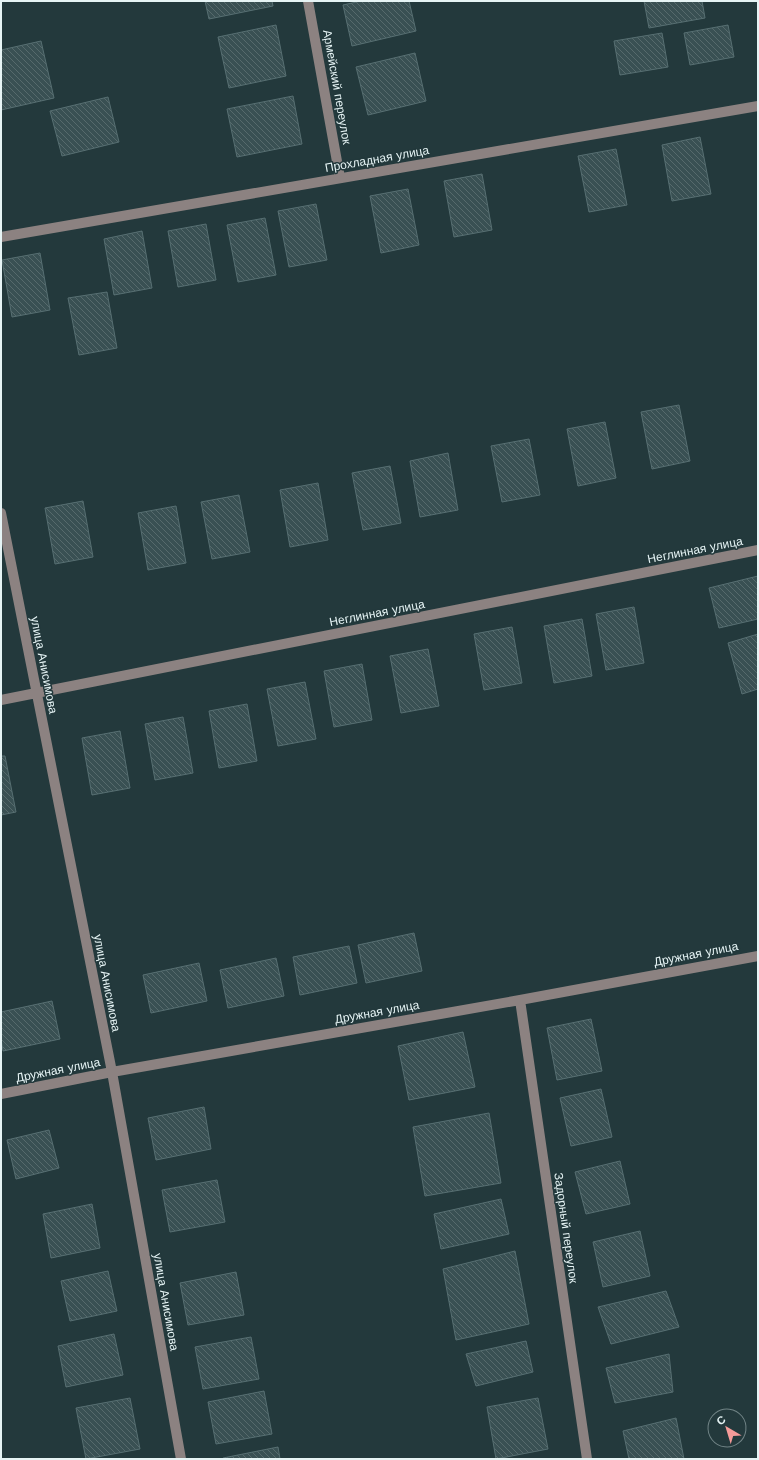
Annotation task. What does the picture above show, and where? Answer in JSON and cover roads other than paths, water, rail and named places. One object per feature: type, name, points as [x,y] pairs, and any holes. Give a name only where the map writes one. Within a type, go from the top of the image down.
[{"type":"street","name":"Армейский переулок","points":[[308,1],[340,178]]},
{"type":"street","name":"Прохладная улица","points":[[1,237],[758,106]]},
{"type":"street","name":"улица Анисимова","points":[[1,513],[112,1072],[181,1459]]},
{"type":"street","name":"Неглинная улица","points":[[1,700],[758,550]]},
{"type":"street","name":"Дружная улица","points":[[1,1094],[112,1072],[520,1000],[758,956]]},
{"type":"street","name":"Задорный переулок","points":[[520,1000],[587,1459]]}]
